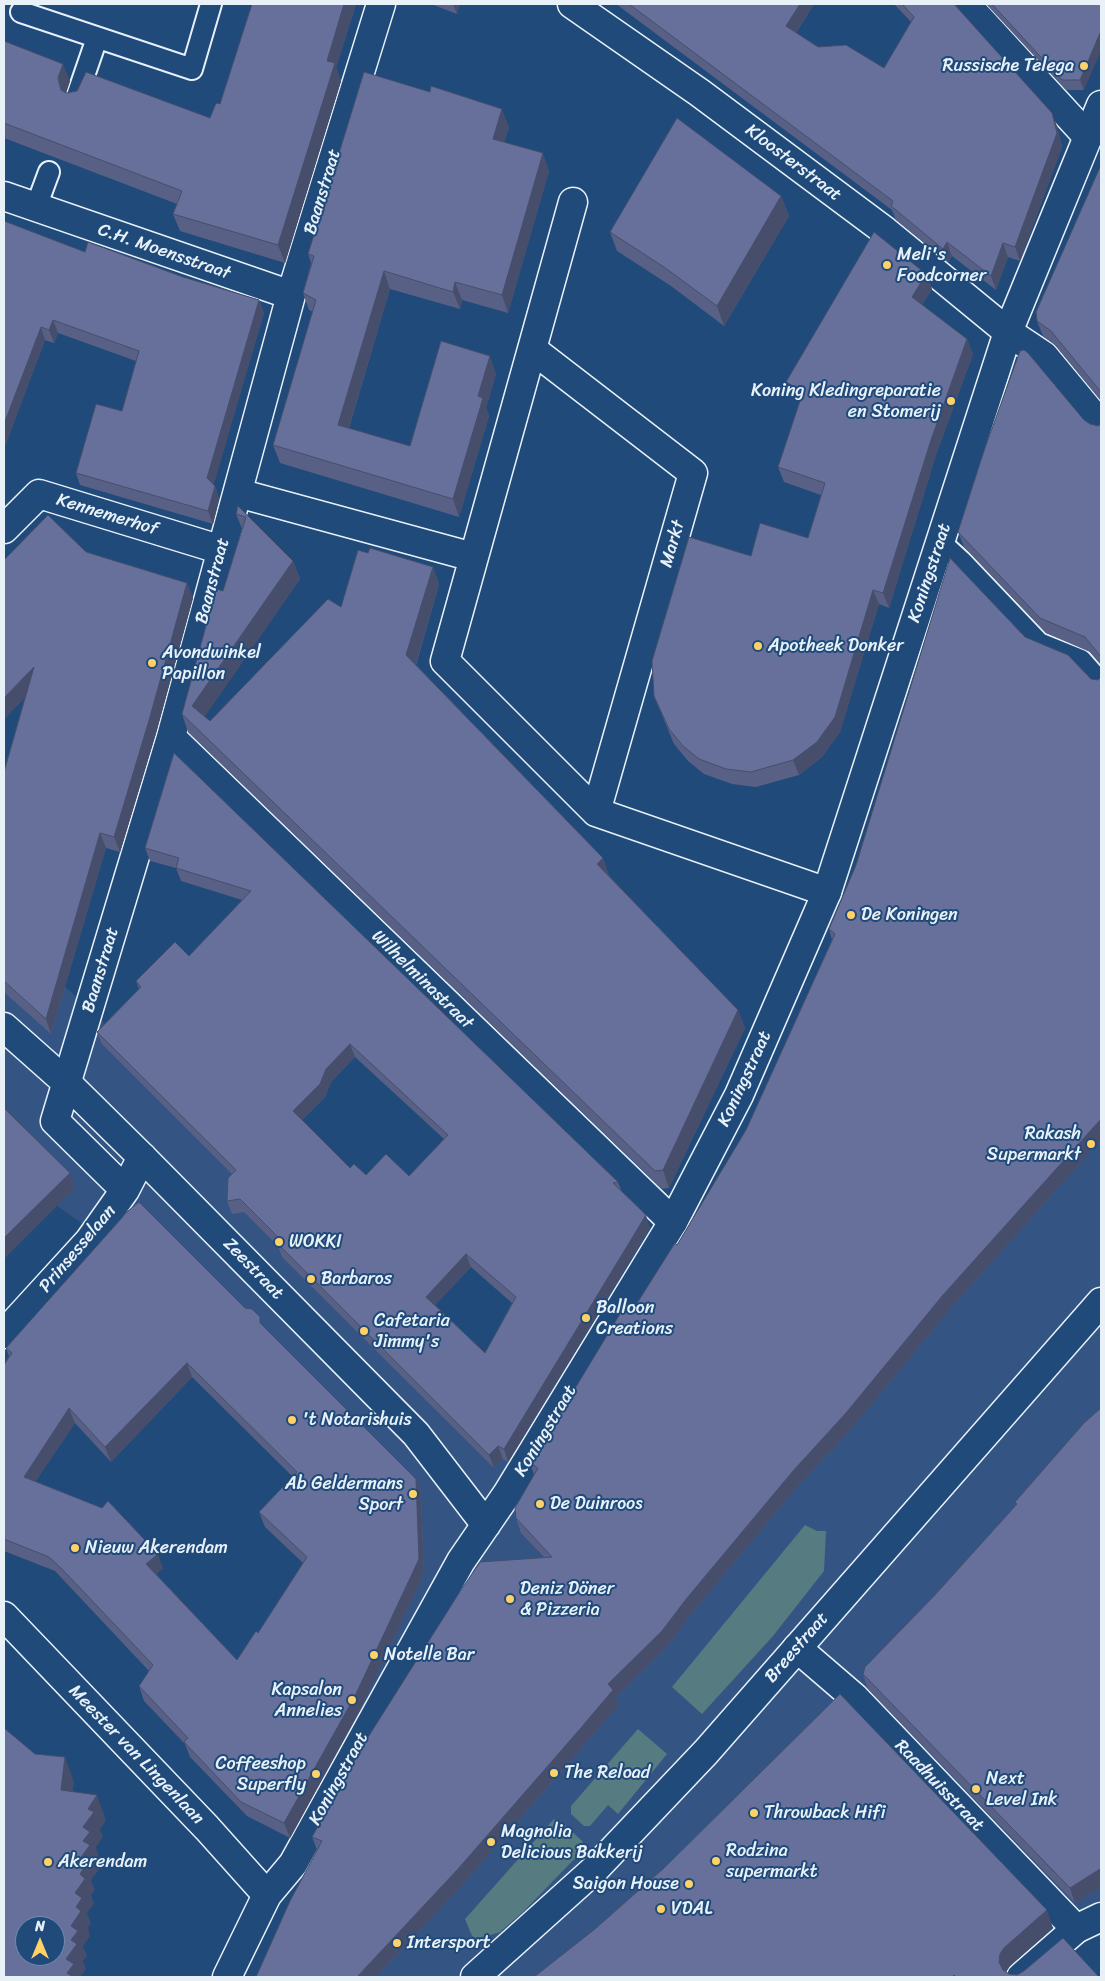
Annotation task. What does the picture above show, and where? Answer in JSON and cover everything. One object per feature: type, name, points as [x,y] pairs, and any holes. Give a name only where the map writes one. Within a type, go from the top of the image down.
[{"type":"street","name":"Baanstraat","points":[[125,1190],[55,1121],[171,737],[291,295],[381,4]]},
{"type":"street","name":"Kloosterstraat","points":[[572,4],[700,93],[885,231],[1008,332],[1044,356],[1101,425]]},
{"type":"street","points":[[966,4],[1088,137]]},
{"type":"street","name":"Koningstraat","points":[[227,1977],[267,1895],[293,1864],[461,1561],[513,1486],[673,1222],[739,1095],[827,892],[1008,332],[1101,105]]},
{"type":"street","name":"C.H. Moensstraat","points":[[4,196],[291,295]]},
{"type":"street","points":[[573,202],[445,661],[596,812],[827,892]]},
{"type":"street","name":"Markt","points":[[532,349],[693,472],[596,812]]},
{"type":"street","points":[[238,493],[473,557]]},
{"type":"street","name":"Kennemerhof","points":[[4,527],[39,494],[222,550]]},
{"type":"street","name":"Wilhelminastraat","points":[[171,737],[673,1222]]},
{"type":"street","name":"Zeestraat","points":[[4,1027],[67,1083],[142,1157],[416,1434],[486,1525]]},
{"type":"street","name":"Prinsesselaan","points":[[4,1334],[89,1241],[125,1190],[142,1157]]},
{"type":"street","name":"Breestraat","points":[[475,1977],[594,1870],[706,1752],[1101,1302]]},
{"type":"street","name":"Meester van Lingenlaan","points":[[4,1616],[207,1828],[267,1895]]},
{"type":"street","name":"Raadhuisstraat","points":[[797,1648],[854,1698],[1076,1929]]},
{"type":"street","points":[[1021,1977],[1076,1929],[1101,1916]]},
{"type":"lane","points":[[21,12],[192,68],[211,4]]},
{"type":"lane","points":[[76,99],[96,38]]},
{"type":"lane","points":[[36,207],[49,172]]},
{"type":"lane","points":[[940,542],[962,562],[1039,643],[1081,660],[1101,683]]},
{"type":"shaded area","points":[[4,929],[240,1151],[533,1467],[1101,1000],[1101,1938],[1038,1922],[639,1977],[314,1977],[388,1884],[281,1787],[394,1513],[132,1259],[4,1168]]},
{"type":"green space","points":[[805,1525],[817,1531],[826,1531],[824,1571],[773,1636],[702,1714],[672,1687]]},
{"type":"green space","points":[[638,1729],[667,1754],[618,1814],[608,1805],[590,1826],[584,1826],[571,1814],[571,1806]]},
{"type":"green space","points":[[554,1819],[563,1823],[582,1841],[585,1848],[523,1912],[500,1932],[478,1939],[472,1936],[465,1919]]},
{"type":"building","points":[[252,4],[344,4],[327,61],[335,63],[278,245],[173,214],[182,191],[4,123],[4,41],[63,64],[58,78],[61,90],[66,93],[77,91],[86,72],[210,118],[216,103],[220,104]]},
{"type":"building","points":[[629,4],[800,4],[786,26],[818,47],[846,45],[884,68],[914,17],[902,4],[954,4],[1052,113],[1057,133],[1015,247],[1003,243],[991,276],[947,242],[943,249],[891,206],[893,201]]},
{"type":"building","points":[[992,4],[1101,4],[1101,31],[1080,80],[1062,80]]},
{"type":"building","points":[[364,72],[430,92],[431,86],[502,109],[493,139],[543,153],[502,295],[455,282],[453,292],[384,271],[338,425],[410,446],[441,341],[490,356],[478,396],[483,398],[453,499],[273,445],[316,300],[303,293],[314,256],[308,254]]},
{"type":"building","points":[[677,118],[781,196],[717,306],[664,267],[610,232]]},
{"type":"building","points":[[1101,165],[1101,392],[1051,331],[1037,321],[1036,312]]},
{"type":"building","points":[[4,221],[85,252],[88,242],[183,277],[259,300],[207,478],[215,486],[208,511],[76,473],[96,404],[122,411],[139,351],[53,320],[49,330],[41,327],[4,424]]},
{"type":"building","points":[[874,232],[926,274],[912,297],[967,339],[931,440],[883,593],[873,590],[835,717],[817,742],[793,760],[751,772],[726,769],[699,759],[683,746],[669,729],[654,696],[652,661],[689,537],[751,556],[760,523],[808,538],[825,483],[778,467],[803,392],[786,382]]},
{"type":"building","points":[[1024,350],[1084,420],[1098,426],[1101,424],[1101,657],[1085,637],[1040,618],[958,532],[985,448],[1020,351]]},
{"type":"building","points":[[238,506],[293,561],[192,706],[210,721],[328,599],[341,607],[358,550],[368,553],[370,548],[433,567],[406,655],[603,858],[597,864],[738,1010],[663,1170],[655,1171],[182,714],[216,589],[223,591],[246,517],[236,514]]},
{"type":"building","points":[[48,515],[86,552],[187,583],[114,837],[100,833],[46,1019],[4,981],[4,772],[34,667],[4,698],[4,560]]},
{"type":"building","points":[[950,558],[1025,637],[1068,655],[1091,679],[1098,680],[1101,677],[1101,1119],[943,1295],[846,1413],[793,1471],[687,1598],[662,1631],[608,1684],[613,1690],[580,1729],[458,1869],[357,1977],[256,1977],[290,1901],[322,1841],[312,1837],[365,1742],[480,1562],[552,1557],[516,1518],[515,1508],[538,1468],[530,1463],[626,1304],[634,1308],[675,1243],[677,1245],[746,1130],[835,934],[829,929],[856,865]]},
{"type":"building","points":[[174,753],[618,1182],[613,1183],[646,1215],[504,1449],[498,1446],[489,1455],[278,1244],[281,1240],[240,1199],[227,1201],[228,1178],[236,1170],[97,1032],[141,987],[136,981],[175,942],[189,956],[251,891],[176,868],[179,858],[145,848]],"holes":[[[350,1044],[448,1135],[409,1176],[386,1154],[366,1175],[354,1164],[350,1168],[293,1111],[320,1084],[326,1069]],[[466,1254],[516,1297],[485,1353],[426,1297]]]},
{"type":"building","points":[[4,1108],[70,1173],[4,1238]]},
{"type":"building","points":[[139,1202],[245,1308],[252,1309],[260,1317],[260,1323],[416,1479],[419,1559],[355,1696],[284,1823],[241,1802],[184,1742],[188,1738],[139,1686],[153,1665],[62,1569],[49,1557],[4,1539],[4,1365],[12,1353],[6,1348],[128,1211]],"holes":[[[187,1363],[297,1472],[259,1512],[307,1557],[258,1633],[256,1631],[237,1660],[146,1564],[158,1554],[108,1501],[102,1508],[24,1477],[69,1408],[105,1447]]]},
{"type":"building","points":[[1101,1408],[1101,1871],[1100,1869],[1070,1888],[863,1674],[865,1667],[934,1596],[1017,1504],[1015,1502],[1084,1423]]},
{"type":"building","points":[[840,1694],[1047,1910],[1004,1948],[1000,1954],[999,1962],[1003,1970],[1009,1974],[1017,1975],[1063,1938],[1099,1977],[956,1977],[954,1975],[952,1977],[534,1977],[595,1929],[664,1868]]},
{"type":"building","name":"Akerendam","points":[[4,1728],[35,1754],[65,1757],[61,1790],[97,1795],[88,1809],[94,1812],[83,1827],[90,1832],[83,1841],[90,1845],[79,1860],[86,1865],[80,1874],[85,1879],[75,1893],[82,1898],[76,1907],[81,1911],[71,1926],[78,1931],[71,1940],[77,1944],[66,1959],[74,1964],[67,1973],[73,1977],[4,1977]]},
{"type":"place","name":"Russische Telega","points":[[1084,66]]},
{"type":"place","name":"Meli's Foodcorner","points":[[887,265]]},
{"type":"place","name":"Koning Kledingreparatie en Stomerij","points":[[951,401]]},
{"type":"place","name":"Apotheek Donker","points":[[758,646]]},
{"type":"place","name":"Avondwinkel Papillon","points":[[152,663]]},
{"type":"place","name":"De Koningen","points":[[851,915]]},
{"type":"place","name":"Rakash Supermarkt","points":[[1091,1144]]},
{"type":"place","name":"WOKKI","points":[[279,1242]]},
{"type":"place","name":"Barbaros","points":[[311,1279]]},
{"type":"place","name":"Balloon Creations","points":[[586,1318]]},
{"type":"place","name":"Cafetaria Jimmy's","points":[[364,1331]]},
{"type":"place","name":"'t Notarishuis","points":[[292,1420]]},
{"type":"place","name":"Ab Geldermans Sport","points":[[413,1494]]},
{"type":"place","name":"De Duinroos","points":[[540,1504]]},
{"type":"place","name":"Nieuw Akerendam","points":[[75,1548]]},
{"type":"place","name":"Deniz Döner & Pizzeria","points":[[510,1599]]},
{"type":"place","name":"Notelle Bar","points":[[374,1655]]},
{"type":"place","name":"Kapsalon Annelies","points":[[352,1700]]},
{"type":"place","name":"The Reload","points":[[554,1773]]},
{"type":"place","name":"Coffeeshop Superfly","points":[[316,1774]]},
{"type":"place","name":"Next Level Ink","points":[[976,1789]]},
{"type":"place","name":"Throwback Hifi","points":[[754,1813]]},
{"type":"place","name":"Magnolia Delicious Bakkerij","points":[[491,1842]]},
{"type":"place","name":"Rodzina supermarkt","points":[[716,1861]]},
{"type":"place","name":"Akerendam","points":[[48,1862]]},
{"type":"place","name":"Saigon House","points":[[689,1884]]},
{"type":"place","name":"VDAL","points":[[661,1909]]},
{"type":"place","name":"Intersport","points":[[397,1943]]}]
